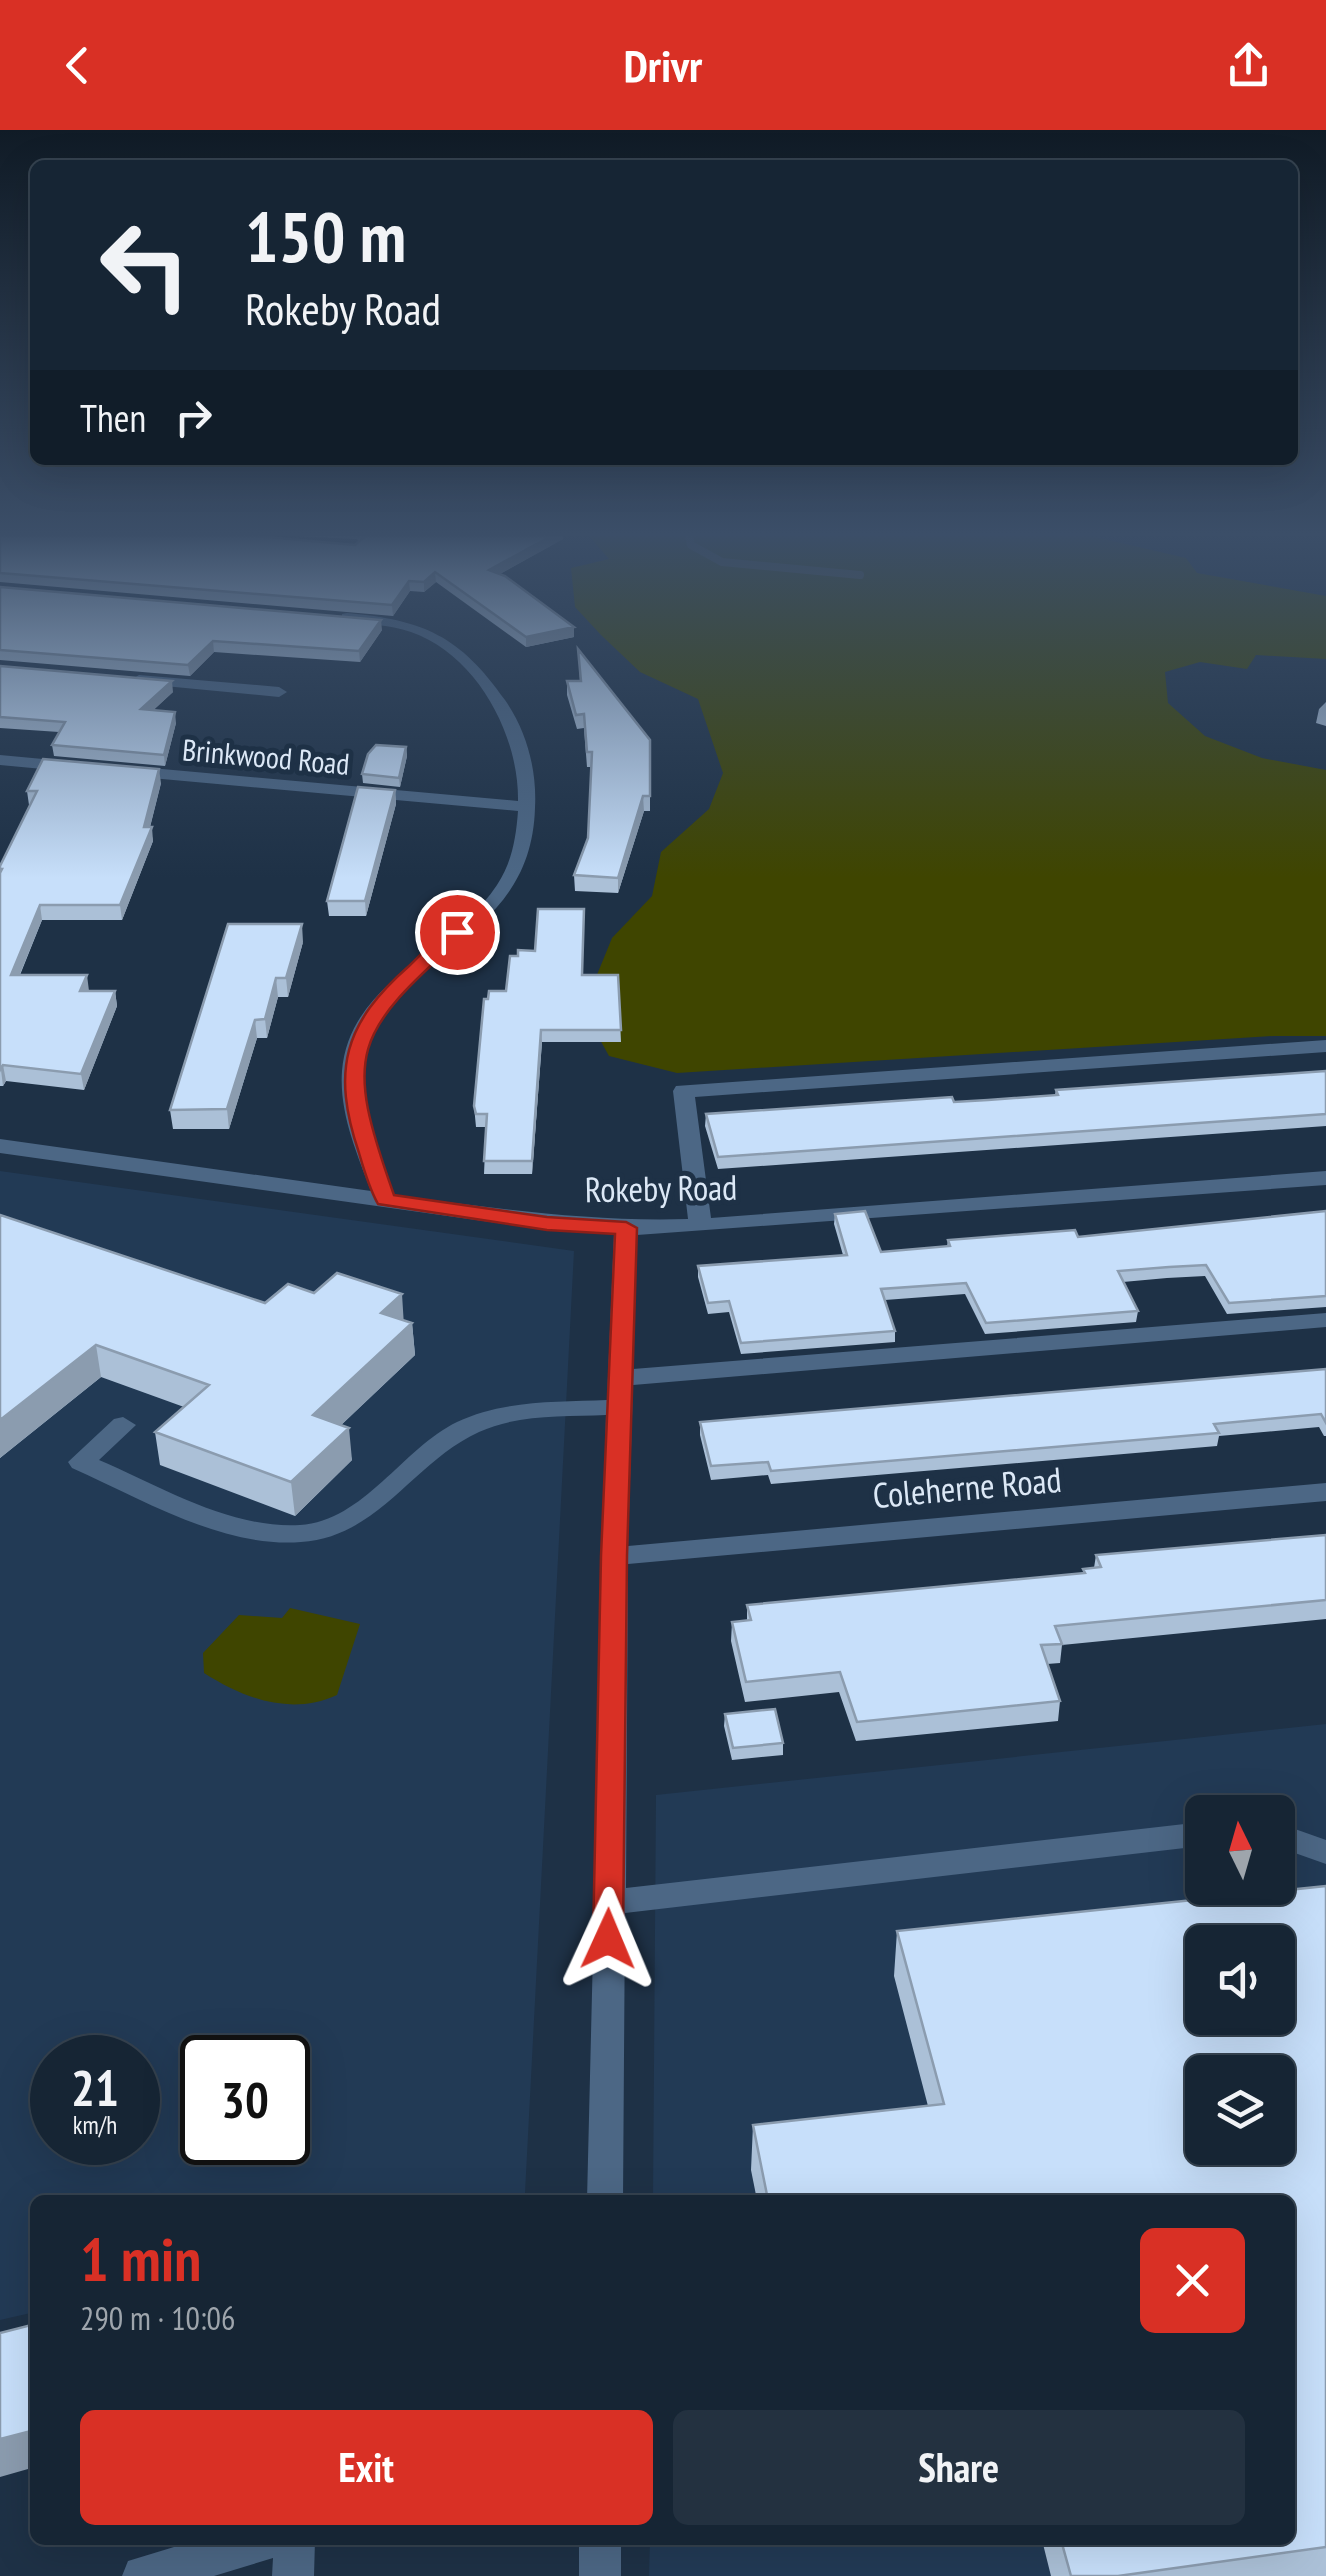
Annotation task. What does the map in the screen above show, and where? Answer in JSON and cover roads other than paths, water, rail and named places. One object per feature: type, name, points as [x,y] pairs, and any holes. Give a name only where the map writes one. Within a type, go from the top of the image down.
[{"type":"street","points":[[385,1200],[361,1130],[354,1086],[355,1052],[373,1015],[398,985],[487,906],[505,885],[518,863],[526,806],[527,782],[512,726],[458,650]]},
{"type":"street","points":[[114,678],[279,692]]},
{"type":"street","points":[[0,760],[98,768]]},
{"type":"street","name":"Brinkwood Road","points":[[117,770],[526,806]]},
{"type":"street","points":[[700,1226],[684,1092],[1326,1046]]},
{"type":"street","name":"Rokeby Road","points":[[0,1146],[547,1223],[626,1228],[700,1226],[1326,1178]]},
{"type":"street","points":[[605,2195],[614,1556],[626,1228]]},
{"type":"street","points":[[620,1378],[1326,1320]]},
{"type":"street","points":[[123,1425],[80,1462],[219,1520],[269,1532],[294,1532],[336,1526],[362,1514],[441,1442],[469,1426],[506,1415],[619,1407]]},
{"type":"street","name":"Coleherne Road","points":[[614,1556],[1326,1492]]},
{"type":"street","points":[[609,1902],[1185,1836]]},
{"type":"street","points":[[1295,1841],[1326,1852]]},
{"type":"street","points":[[143,2576],[251,2545]]},
{"type":"street","points":[[293,2576],[294,2545]]},
{"type":"street","points":[[600,2545],[600,2576]]}]
